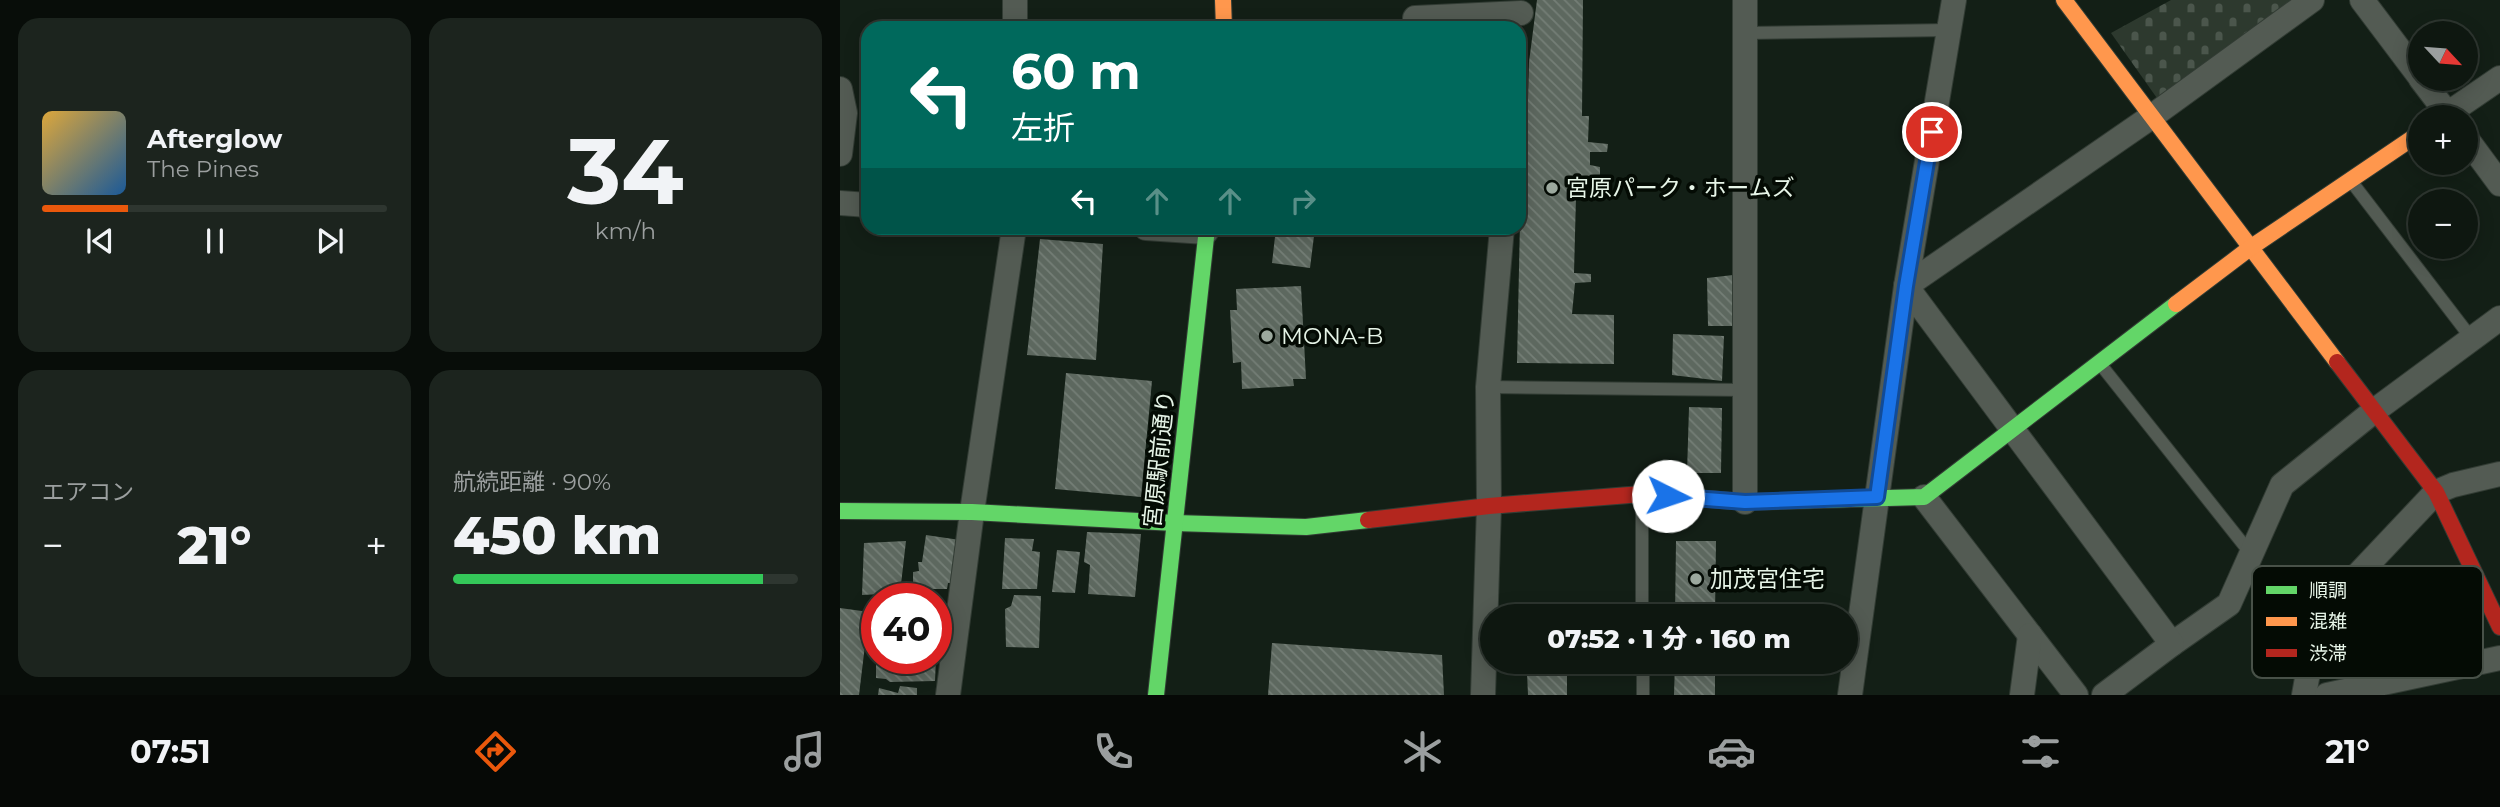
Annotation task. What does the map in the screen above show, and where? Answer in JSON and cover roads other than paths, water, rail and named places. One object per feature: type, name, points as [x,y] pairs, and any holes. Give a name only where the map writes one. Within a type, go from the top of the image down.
[{"type":"street","points":[[1015,0],[1015,21]]},
{"type":"street","points":[[1223,0],[1224,21]]},
{"type":"street","points":[[1745,0],[1745,502]]},
{"type":"street","points":[[1850,695],[1906,286],[1954,0]]},
{"type":"street","points":[[2064,0],[2436,492],[2471,566]]},
{"type":"street","points":[[1906,286],[2151,117],[2312,0]]},
{"type":"street","points":[[2362,0],[2408,61]]},
{"type":"street","points":[[1415,18],[1521,15]]},
{"type":"street","points":[[2462,105],[2500,78]]},
{"type":"street","points":[[840,89],[845,113],[840,154]]},
{"type":"street","points":[[840,511],[972,512],[1306,527],[1489,506],[1642,494],[1745,502],[1924,497],[2250,248],[2408,141]]},
{"type":"street","points":[[2478,154],[2500,184]]},
{"type":"street","points":[[840,203],[861,204]]},
{"type":"street","points":[[948,695],[1013,235]]},
{"type":"street","name":"宮原駅前通り","points":[[1156,695],[1206,235]]},
{"type":"street","points":[[1483,695],[1489,506],[1488,387],[1501,235]]},
{"type":"street","points":[[1906,286],[2172,644]]},
{"type":"street","points":[[2104,695],[2229,604],[2282,485],[2374,411],[2500,318]]},
{"type":"street","points":[[2366,566],[2436,492],[2453,485],[2500,474]]},
{"type":"street","points":[[1924,497],[2076,695]]},
{"type":"street","points":[[2483,591],[2500,627]]},
{"type":"street","points":[[2022,695],[2030,635]]},
{"type":"street","points":[[2327,695],[2406,678]]},
{"type":"lane","points":[[1745,33],[1949,30]]},
{"type":"lane","points":[[2351,180],[2472,339]]},
{"type":"lane","points":[[2099,363],[2251,554]]},
{"type":"lane","points":[[1488,387],[1745,390]]},
{"type":"lane","points":[[1642,494],[1642,604]]},
{"type":"lane","points":[[1643,674],[1643,695]]},
{"type":"place","name":"宮原パーク・ホームズ","points":[[1552,188]]},
{"type":"place","name":"MONA-B","points":[[1267,336]]},
{"type":"place","name":"加茂宮住宅","points":[[1696,579]]}]
